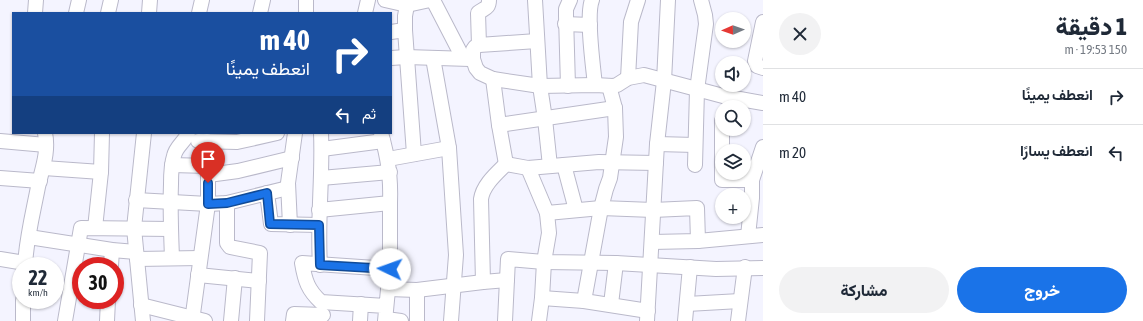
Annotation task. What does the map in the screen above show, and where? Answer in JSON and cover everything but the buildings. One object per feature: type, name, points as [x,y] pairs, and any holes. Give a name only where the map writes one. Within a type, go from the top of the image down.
[{"type":"street","points":[[36,0],[36,12]]},
{"type":"street","points":[[76,12],[79,0]]},
{"type":"street","points":[[108,12],[110,0]]},
{"type":"street","points":[[150,0],[150,12]]},
{"type":"street","points":[[199,12],[202,0]]},
{"type":"street","points":[[260,12],[263,0]]},
{"type":"street","points":[[306,0],[306,12]]},
{"type":"street","points":[[365,12],[368,0]]},
{"type":"street","points":[[385,0],[408,3],[430,0],[434,2],[477,71],[493,79],[540,86],[609,86],[618,85],[628,78],[644,75],[697,90],[719,100]]},
{"type":"street","points":[[479,45],[478,13],[488,7],[489,0]]},
{"type":"street","points":[[535,0],[540,86],[550,166]]},
{"type":"street","points":[[568,86],[565,24],[566,9],[570,0]]},
{"type":"street","points":[[592,0],[590,4],[590,25],[595,85]]},
{"type":"street","points":[[628,78],[631,22],[638,0]]},
{"type":"street","points":[[542,298],[611,304],[647,316],[657,144],[664,81],[668,0]]},
{"type":"street","points":[[695,164],[697,90],[706,24],[701,0]]},
{"type":"street","points":[[408,3],[398,31],[406,57],[414,154]]},
{"type":"street","points":[[565,24],[590,25]]},
{"type":"street","points":[[763,24],[755,61],[757,66],[763,68]]},
{"type":"street","points":[[468,58],[479,45],[537,42]]},
{"type":"street","points":[[392,58],[468,58]]},
{"type":"street","points":[[433,58],[449,148],[456,255],[451,321]]},
{"type":"street","points":[[493,79],[506,164]]},
{"type":"street","points":[[584,301],[601,208],[610,178],[616,137],[615,108],[609,86]]},
{"type":"street","points":[[751,103],[763,103]]},
{"type":"street","points":[[499,125],[615,108]]},
{"type":"street","points":[[95,228],[101,172],[102,134]]},
{"type":"street","points":[[143,321],[134,228],[144,134]]},
{"type":"street","points":[[172,258],[170,202],[172,165],[174,153],[179,146],[187,136],[207,141],[268,134]]},
{"type":"street","points":[[290,225],[288,188],[295,134]]},
{"type":"street","points":[[320,265],[319,210],[322,134]]},
{"type":"street","points":[[722,136],[722,180],[752,180]]},
{"type":"street","points":[[322,149],[382,137],[389,166],[390,203],[390,269],[386,315]]},
{"type":"street","points":[[0,141],[46,139],[42,174],[26,257]]},
{"type":"street","points":[[141,305],[196,320],[198,275],[208,204],[207,141]]},
{"type":"street","points":[[657,144],[695,145]]},
{"type":"street","points":[[748,236],[752,198],[752,180],[763,151],[763,147]]},
{"type":"street","points":[[321,178],[389,166],[414,154],[449,148]]},
{"type":"street","points":[[172,165],[208,171],[238,170],[292,158]]},
{"type":"street","points":[[506,164],[528,168],[612,161],[656,163]]},
{"type":"street","points":[[483,282],[482,192],[506,164]]},
{"type":"street","points":[[564,165],[576,210]]},
{"type":"street","points":[[528,168],[547,213],[549,233],[544,262],[539,321]]},
{"type":"street","points":[[0,178],[42,174],[101,172]]},
{"type":"street","points":[[136,200],[208,204],[227,203],[288,188]]},
{"type":"street","points":[[267,193],[270,224],[319,225]]},
{"type":"street","points":[[227,203],[227,243],[230,247],[260,253],[257,321]]},
{"type":"street","points":[[319,210],[390,203]]},
{"type":"street","points":[[547,213],[601,208],[653,210],[697,208],[698,241]]},
{"type":"street","points":[[65,321],[81,228],[171,229]]},
{"type":"street","points":[[652,242],[698,241],[763,235]]},
{"type":"street","points":[[29,237],[112,250],[137,256],[200,258]]},
{"type":"street","points":[[112,250],[112,257]]},
{"type":"street","points":[[0,259],[12,262]]},
{"type":"street","points":[[505,321],[508,259],[544,262],[716,269],[745,267],[763,268]]},
{"type":"street","points":[[323,313],[304,279],[302,263],[390,269]]},
{"type":"street","points":[[611,304],[616,264]]},
{"type":"street","points":[[685,321],[690,267]]},
{"type":"street","points":[[738,321],[745,267]]},
{"type":"street","points":[[198,275],[259,281]]},
{"type":"street","points":[[231,321],[235,278]]},
{"type":"street","points":[[388,289],[417,290],[507,280]]},
{"type":"street","points":[[417,290],[417,321]]},
{"type":"street","points":[[687,304],[740,301]]},
{"type":"street","points":[[360,321],[361,304]]},
{"type":"street","points":[[293,321],[294,314],[323,313],[361,304],[402,321]]},
{"type":"street","points":[[22,321],[23,309]]},
{"type":"street","points":[[107,321],[108,309]]},
{"type":"route","points":[[208,183],[208,204],[227,203],[267,193],[270,224],[319,225],[320,265],[390,269]]}]
